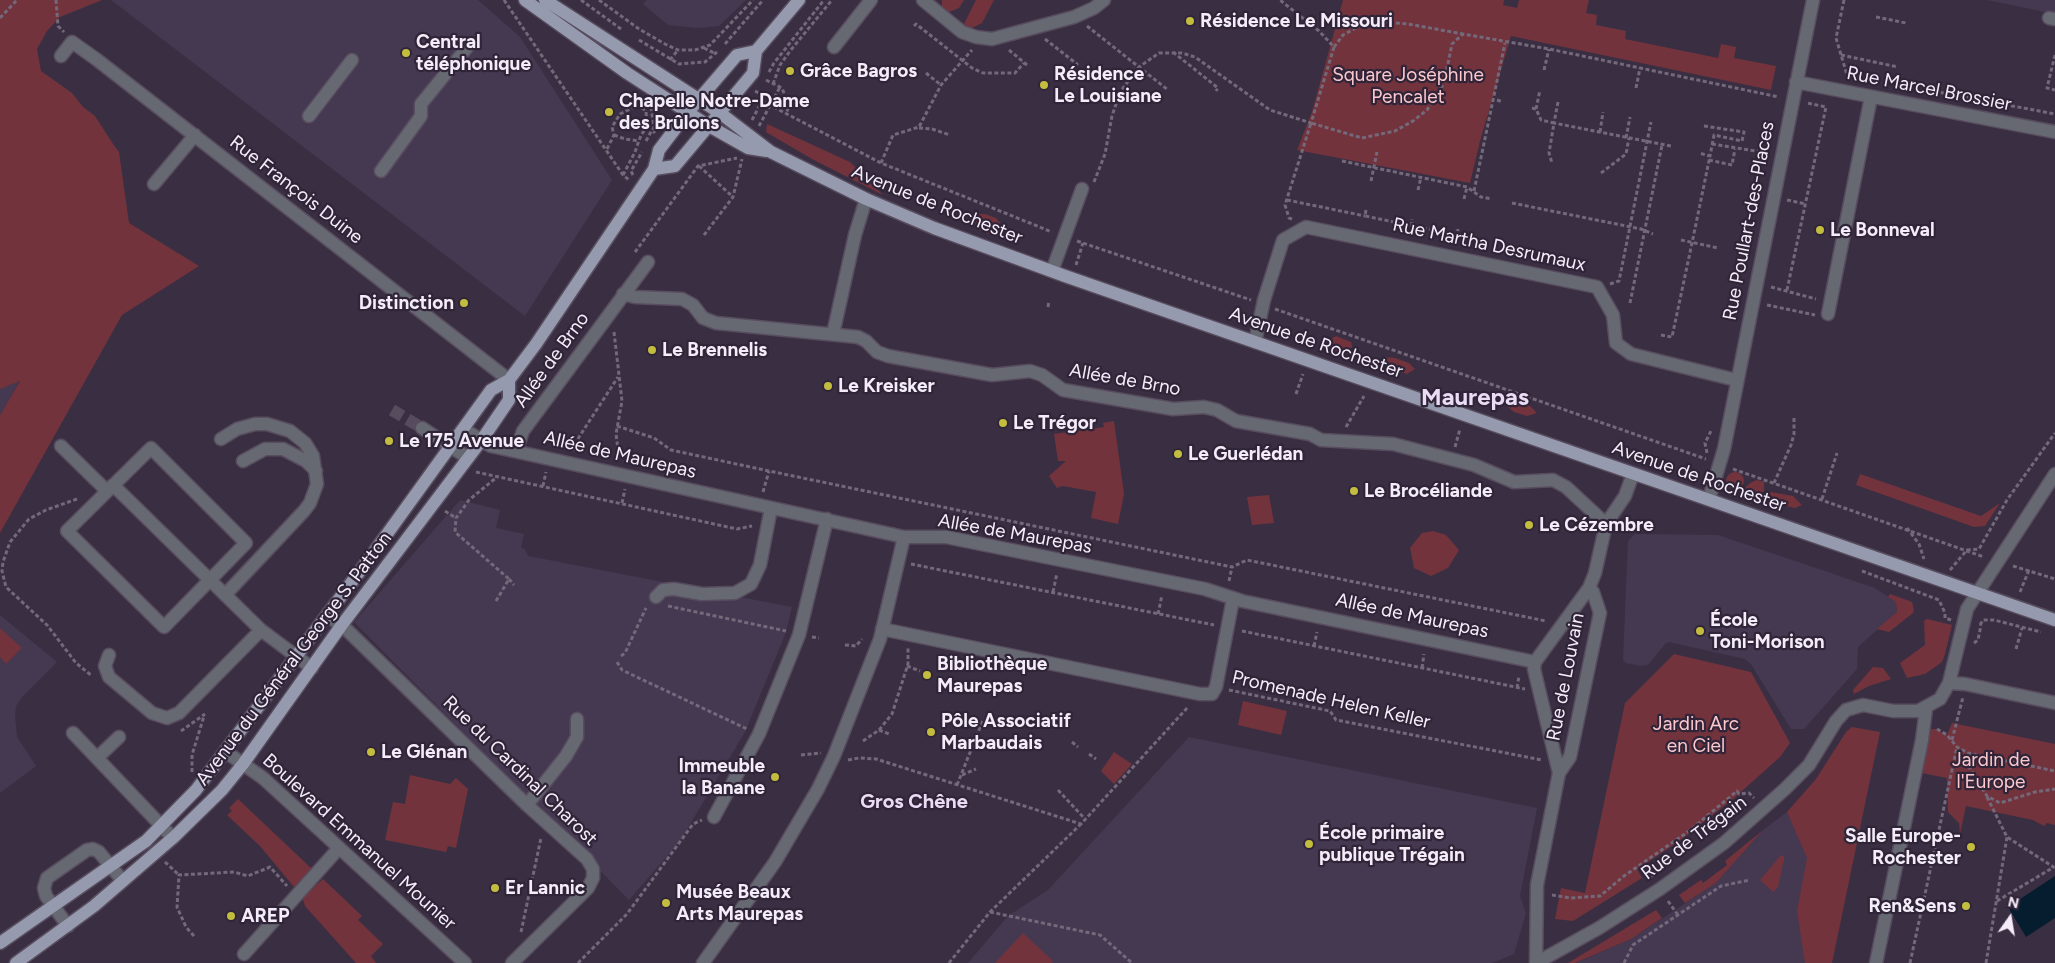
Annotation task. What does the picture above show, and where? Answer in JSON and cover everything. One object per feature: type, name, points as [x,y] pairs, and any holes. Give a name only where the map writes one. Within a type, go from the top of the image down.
[{"type":"main road","name":"Avenue de Rochester","points":[[525,0],[621,69],[709,126],[748,148],[771,152]]},
{"type":"main road","name":"Avenue de Rochester","points":[[545,0],[720,113],[771,152],[866,199],[934,228],[1255,342],[2055,620]]},
{"type":"main road","name":"Avenue du Général George S. Patton","points":[[52,907],[111,867],[162,827],[226,752],[491,390],[510,380],[559,311],[590,261],[654,169],[659,150],[688,112],[737,55],[756,51],[800,0]]},
{"type":"main road","points":[[654,169],[675,166],[754,73],[756,51]]},
{"type":"main road","name":"Avenue du Général George S. Patton","points":[[16,963],[68,926],[123,881],[173,838],[222,790],[243,764],[341,626],[481,441],[509,400],[510,380]]},
{"type":"main road","points":[[0,943],[52,907]]},
{"type":"street","points":[[834,47],[871,0]]},
{"type":"street","points":[[923,0],[962,32],[976,37],[992,39],[1074,16],[1094,8],[1104,0]]},
{"type":"street","name":"Rue Poullart-des-Places","points":[[1709,499],[1724,449],[1736,380],[1813,0]]},
{"type":"street","points":[[62,56],[72,42]]},
{"type":"street","name":"Rue François Duine","points":[[72,42],[195,135],[510,380]]},
{"type":"street","points":[[381,171],[421,116],[422,104],[468,45]]},
{"type":"street","points":[[309,116],[352,60]]},
{"type":"street","name":"Rue Marcel Brossier","points":[[1796,82],[2055,132]]},
{"type":"street","points":[[1825,311],[1871,97]]},
{"type":"street","points":[[154,184],[195,135]]},
{"type":"street","points":[[1052,271],[1088,187]]},
{"type":"street","points":[[833,334],[855,235],[866,199]]},
{"type":"street","points":[[1255,342],[1264,302],[1282,240],[1306,227]]},
{"type":"street","name":"Rue Martha Desrumaux","points":[[1306,227],[1597,287],[1613,315],[1616,342],[1631,354],[1736,380]]},
{"type":"street","name":"Allée de Brno","points":[[516,451],[522,431],[648,262]]},
{"type":"street","name":"Allée de Brno","points":[[623,294],[635,297],[682,299],[693,305],[703,318],[716,323],[858,337],[866,341],[877,352],[888,356],[992,376],[1030,371],[1042,375],[1063,390],[1173,409],[1204,407],[1216,410],[1236,421],[1310,434],[1321,440],[1393,444],[1474,465],[1514,482],[1552,480],[1566,487],[1606,524]]},
{"type":"street","points":[[221,439],[237,430],[255,424],[279,427],[290,431],[305,443],[313,456],[317,484],[310,503],[225,595]]},
{"type":"street","points":[[422,428],[468,458]]},
{"type":"street","name":"Allée de Maurepas","points":[[463,429],[486,444],[904,537],[946,537],[1205,589],[1233,599],[1536,662]]},
{"type":"street","points":[[61,446],[110,488],[210,580],[260,630],[312,668]]},
{"type":"street","points":[[151,448],[246,543],[164,627],[67,531],[110,488],[151,448]]},
{"type":"street","points":[[243,461],[265,449],[283,449],[306,461],[316,471]]},
{"type":"street","name":"Rue de Louvain","points":[[1536,963],[1536,893],[1558,768],[1534,669],[1536,662],[1588,588],[1595,573],[1606,524],[1625,496],[1633,474]]},
{"type":"street","points":[[1876,963],[1915,774],[1926,709],[1940,699],[1949,683],[1963,622],[1976,592],[2018,534],[2055,474]]},
{"type":"street","points":[[656,602],[663,590],[674,589],[702,594],[735,593],[751,584],[760,565],[768,524],[766,506]]},
{"type":"street","points":[[714,817],[759,734],[799,635],[827,519]]},
{"type":"street","points":[[703,963],[775,862],[818,789],[856,702],[882,629],[904,537]]},
{"type":"street","name":"Rue de Louvain","points":[[1558,768],[1570,757],[1600,613],[1593,592],[1588,588]]},
{"type":"street","points":[[882,629],[1200,694],[1212,694],[1216,687],[1233,599]]},
{"type":"street","name":"Rue du Cardinal Charost","points":[[327,615],[341,626],[527,805],[587,859],[593,869],[593,878],[588,888],[512,963]]},
{"type":"street","points":[[109,655],[105,666],[109,677],[152,713],[160,716],[174,716],[260,630]]},
{"type":"street","points":[[1949,683],[1965,684],[2055,703]]},
{"type":"street","points":[[184,689],[195,697]]},
{"type":"street","name":"Rue de Trégain","points":[[1536,963],[1599,928],[1660,889],[1724,843],[1765,807],[1808,765],[1836,721],[1846,710],[1863,706],[1901,712],[1926,709]]},
{"type":"street","points":[[527,805],[566,756],[576,737],[577,719]]},
{"type":"street","points":[[73,733],[173,838]]},
{"type":"street","points":[[96,758],[119,736]]},
{"type":"street","name":"Boulevard Emmanuel Mounier","points":[[226,752],[264,778],[465,963]]},
{"type":"street","points":[[244,954],[339,848]]},
{"type":"street","points":[[68,926],[52,907],[45,892],[47,878],[87,850],[93,849],[99,852],[123,881]]},
{"type":"path","points":[[0,18],[17,0]]},
{"type":"path","points":[[56,0],[58,26],[72,42]]},
{"type":"path","points":[[504,0],[623,175],[640,189]]},
{"type":"path","points":[[581,0],[626,32]]},
{"type":"path","points":[[599,0],[639,29],[665,44],[678,50],[695,50],[710,45],[753,0]]},
{"type":"path","points":[[633,37],[670,60],[689,65],[705,62],[720,50],[763,0]]},
{"type":"path","points":[[759,93],[774,63],[824,0]]},
{"type":"path","points":[[786,114],[789,106],[780,87],[773,84],[780,65],[832,0]]},
{"type":"path","points":[[1280,0],[1319,31],[1334,47]]},
{"type":"path","points":[[1844,0],[1836,38],[1846,75],[1856,77]]},
{"type":"path","points":[[1074,16],[1168,90]]},
{"type":"path","points":[[1876,16],[1906,23]]},
{"type":"path","points":[[1306,227],[1289,218],[1285,205],[1334,47],[1343,34],[1369,21],[1408,24],[1506,43],[1549,49],[1793,100]]},
{"type":"path","points":[[914,26],[916,24],[977,71],[992,74],[1015,73],[1026,64],[1016,57]]},
{"type":"path","points":[[1033,29],[1077,64],[1075,66]]},
{"type":"path","points":[[1088,187],[1105,154],[1112,116],[1120,92],[1139,68],[1159,53],[1172,52],[1195,57],[1208,64],[1270,110],[1362,138],[1395,131],[1413,121],[1427,110],[1444,83],[1452,44],[1463,34]]},
{"type":"path","points":[[919,128],[941,85],[972,51],[976,37]]},
{"type":"path","points":[[1474,191],[1506,43]]},
{"type":"path","points":[[1544,70],[1549,49]]},
{"type":"path","points":[[1172,52],[1218,88],[1216,91]]},
{"type":"path","points":[[1841,55],[1898,67]]},
{"type":"path","points":[[2055,55],[2048,88],[2055,90]]},
{"type":"path","points":[[1636,88],[1640,68]]},
{"type":"path","points":[[926,73],[941,85]]},
{"type":"path","points":[[759,128],[780,87]]},
{"type":"path","points":[[1922,89],[2055,114]]},
{"type":"path","points":[[1540,90],[1534,108],[1541,120],[1670,146]]},
{"type":"path","points":[[1497,100],[1503,102]]},
{"type":"path","points":[[762,101],[882,162],[990,208],[1065,237],[1264,302],[1774,483],[1907,528],[1984,558]]},
{"type":"path","points":[[1552,163],[1549,153],[1558,102]]},
{"type":"path","points":[[1787,290],[1826,107],[1811,104]]},
{"type":"path","points":[[607,150],[614,135],[612,127],[620,114],[638,105],[646,112],[647,127],[623,175]]},
{"type":"path","points":[[1600,132],[1604,112]]},
{"type":"path","points":[[1601,173],[1626,154],[1630,117]]},
{"type":"path","points":[[1597,287],[1619,281],[1651,122]]},
{"type":"path","points":[[1661,335],[1672,337],[1714,135],[1742,140],[1744,132],[1704,126]]},
{"type":"path","points":[[882,162],[893,135],[905,130],[932,128],[950,135]]},
{"type":"path","points":[[614,135],[639,141]]},
{"type":"path","points":[[1712,144],[1768,153]]},
{"type":"path","points":[[1630,303],[1662,145]]},
{"type":"path","points":[[1699,153],[1732,165],[1735,149]]},
{"type":"path","points":[[1371,181],[1377,152]]},
{"type":"path","points":[[733,197],[698,166],[743,156],[751,160]]},
{"type":"path","points":[[704,235],[733,197],[737,187],[741,160]]},
{"type":"path","points":[[1342,161],[1467,187],[1481,197],[1492,199]]},
{"type":"path","points":[[1418,190],[1421,177]]},
{"type":"path","points":[[1464,199],[1467,187]]},
{"type":"path","points":[[1783,199],[1806,204]]},
{"type":"path","points":[[1287,200],[1457,235],[1458,228]]},
{"type":"path","points":[[1512,203],[1630,227],[1653,234]]},
{"type":"path","points":[[1365,216],[1366,210]]},
{"type":"path","points":[[1412,219],[1412,226]]},
{"type":"path","points":[[1681,240],[1718,248]]},
{"type":"path","points":[[1771,287],[1787,290],[1825,311]]},
{"type":"path","points":[[1048,307],[1050,301]]},
{"type":"path","points":[[1769,306],[1825,311]]},
{"type":"path","points":[[612,309],[622,400],[616,434],[618,453]]},
{"type":"path","points":[[574,449],[618,377]]},
{"type":"path","points":[[1296,394],[1302,377]]},
{"type":"path","points":[[1339,440],[1365,395]]},
{"type":"path","points":[[1774,483],[1791,445],[1794,434],[1794,416]]},
{"type":"path","points":[[617,426],[654,438],[671,450],[769,471],[1232,568],[1247,560],[1563,625]]},
{"type":"path","points":[[1950,570],[1967,550],[1979,549],[2007,500],[2055,433]]},
{"type":"path","points":[[1822,499],[1837,453]]},
{"type":"path","points":[[766,506],[769,471]]},
{"type":"path","points":[[480,474],[737,529],[768,524]]},
{"type":"path","points":[[498,477],[470,500],[456,518],[455,532],[514,585]]},
{"type":"path","points":[[81,497],[46,510],[29,519],[10,542],[2,571],[6,587],[47,624],[76,663],[98,681]]},
{"type":"path","points":[[450,514],[456,518]]},
{"type":"path","points":[[1907,528],[1919,544],[1924,560]]},
{"type":"path","points":[[904,563],[1540,692]]},
{"type":"path","points":[[2012,566],[2055,579]]},
{"type":"path","points":[[1860,570],[1940,598],[1946,613],[1945,618],[1952,620]]},
{"type":"path","points":[[2020,592],[2029,570]]},
{"type":"path","points":[[496,601],[509,580]]},
{"type":"path","points":[[621,656],[625,653],[639,619],[656,602],[779,629]]},
{"type":"path","points":[[1973,624],[1981,625],[1983,620],[1988,619],[2044,632]]},
{"type":"path","points":[[2016,649],[2022,628]]},
{"type":"path","points":[[863,742],[879,730],[892,714],[907,666],[908,635]]},
{"type":"path","points":[[617,662],[622,670],[750,730]]},
{"type":"path","points":[[907,666],[920,671]]},
{"type":"path","name":"Promenade Helen Keller","points":[[1216,687],[1330,710],[1336,720],[1558,768]]},
{"type":"path","points":[[949,963],[990,912],[1081,824],[1200,694]]},
{"type":"path","points":[[177,732],[192,725],[204,713],[192,755],[191,768],[194,774]]},
{"type":"path","points":[[957,784],[983,720],[989,718]]},
{"type":"path","points":[[879,730],[889,734]]},
{"type":"path","points":[[1952,740],[1957,747],[1968,753],[2055,771]]},
{"type":"path","points":[[1072,742],[1078,747]]},
{"type":"path","points":[[1910,963],[1957,747]]},
{"type":"path","points":[[802,755],[827,753]]},
{"type":"path","points":[[1968,753],[1968,765],[1987,796],[2007,837],[2054,867],[1997,902]]},
{"type":"path","points":[[1089,754],[1096,759]]},
{"type":"path","points":[[842,760],[866,757],[876,759],[1081,824]]},
{"type":"path","points":[[961,775],[976,769]]},
{"type":"path","points":[[1987,796],[2000,803],[2035,792],[2055,789]]},
{"type":"path","points":[[1058,790],[1085,819]]},
{"type":"path","points":[[1536,893],[1571,898],[1600,896],[1624,876],[1689,831],[1738,791],[1739,794],[1749,793],[1765,807]]},
{"type":"path","points":[[578,963],[627,914],[692,824],[714,817]]},
{"type":"path","points":[[523,953],[519,945],[521,931],[543,832],[548,824]]},
{"type":"path","points":[[1986,963],[2007,837]]},
{"type":"path","points":[[167,864],[179,875],[234,872],[248,876],[270,868],[296,896]]},
{"type":"path","points":[[179,875],[177,907],[183,921],[194,936]]},
{"type":"path","points":[[1624,963],[1633,945],[1721,886],[1750,880]]},
{"type":"path","points":[[1669,902],[1678,915]]},
{"type":"path","points":[[990,912],[1100,935],[1132,963]]},
{"type":"shaded area","points":[[111,0],[478,0],[520,37],[612,180],[525,316]]},
{"type":"shaded area","points":[[647,0],[746,0],[719,26],[698,28],[668,25],[643,4]]},
{"type":"shaded area","points":[[1987,0],[2055,0],[2055,14],[2050,13]]},
{"type":"shaded area","points":[[0,363],[20,380],[0,415]]},
{"type":"shaded area","points":[[460,500],[500,510],[496,528],[524,534],[521,548],[525,549],[528,556],[792,607],[786,632],[745,732],[680,841],[629,900],[354,622]]},
{"type":"shaded area","name":"École Toni-Morison","points":[[1635,534],[1718,535],[1875,588],[1896,602],[1897,612],[1858,647],[1857,669],[1804,729],[1791,729],[1751,664],[1745,659],[1669,642],[1666,643],[1648,665],[1641,666],[1626,663],[1623,660],[1628,541]]},
{"type":"shaded area","points":[[0,615],[57,662],[22,697],[16,706],[17,737],[36,766],[0,793]]},
{"type":"shaded area","name":"École primaire publique Trégain","points":[[1189,737],[1537,808],[1520,896],[1526,913],[1514,954],[1492,963],[968,963],[1008,916],[1048,890]]},
{"type":"shaded area","points":[[1787,812],[1852,826],[1824,963],[1576,963],[1631,939],[1716,883],[1763,830]]},
{"type":"green space","points":[[0,0],[102,0],[60,17],[47,31],[37,49],[41,71],[72,93],[83,107],[95,116],[119,152],[129,223],[199,266],[122,315],[0,533],[0,415],[20,381],[0,389]]},
{"type":"green space","points":[[942,0],[964,0],[959,8],[949,12],[942,8]]},
{"type":"green space","points":[[976,0],[994,0],[982,23],[970,29],[964,24]]},
{"type":"green space","name":"Square Joséphine Pencalet","points":[[1343,0],[1504,0],[1503,5],[1517,8],[1519,0],[1589,0],[1586,13],[1597,15],[1596,25],[1626,31],[1625,39],[1718,58],[1721,44],[1736,47],[1734,58],[1776,66],[1771,90],[1511,36],[1480,141],[1470,183],[1297,150],[1312,112]]},
{"type":"green space","points":[[767,124],[850,162],[883,195],[812,159],[766,132]]},
{"type":"green space","points":[[977,214],[985,214],[996,218],[1000,223],[1001,229],[998,232],[989,234],[979,230],[973,221]]},
{"type":"green space","points":[[1336,336],[1351,342],[1352,347],[1349,351],[1339,352],[1330,348],[1329,340]]},
{"type":"green space","points":[[1383,357],[1395,358],[1409,363],[1415,369],[1407,374],[1391,369],[1382,362]]},
{"type":"green space","points":[[1508,399],[1529,405],[1537,413],[1527,416],[1514,412],[1503,403]]},
{"type":"green space","points":[[1114,421],[1124,494],[1118,524],[1091,518],[1096,492],[1063,486],[1057,488],[1049,476],[1066,461],[1058,461],[1054,434],[1104,427],[1103,423]]},
{"type":"green space","points":[[1731,472],[1739,472],[1744,477],[1742,488],[1731,490],[1726,485],[1726,477]]},
{"type":"green space","points":[[1860,474],[1981,516],[2000,503],[1985,526],[1974,527],[1856,485]]},
{"type":"green space","points":[[1757,480],[1764,482],[1764,491],[1749,502],[1741,499],[1741,492],[1750,483]]},
{"type":"green space","points":[[1769,493],[1793,496],[1802,505],[1795,508],[1781,505],[1769,498]]},
{"type":"green space","points":[[1269,495],[1274,523],[1252,525],[1247,497]]},
{"type":"green space","points":[[1433,531],[1446,535],[1459,550],[1448,568],[1431,576],[1414,568],[1410,548],[1422,533]]},
{"type":"green space","points":[[1890,594],[1912,602],[1914,610],[1913,613],[1889,632],[1877,629],[1897,612],[1896,602],[1888,597]]},
{"type":"green space","points":[[1927,619],[1952,625],[1945,654],[1942,662],[1925,674],[1907,678],[1900,663],[1925,645],[1924,621]]},
{"type":"green space","points":[[0,628],[22,648],[6,664],[0,657]]},
{"type":"green space","name":"Jardin Arc en Ciel","points":[[1674,654],[1751,672],[1790,743],[1780,757],[1733,799],[1678,842],[1637,869],[1642,878],[1573,921],[1555,919],[1561,888],[1585,893],[1625,703]]},
{"type":"green space","points":[[1873,667],[1883,668],[1891,679],[1869,686],[1854,694],[1853,690]]},
{"type":"green space","points":[[1243,701],[1287,711],[1281,735],[1238,725]]},
{"type":"green space","name":"Jardin de l'Europe","points":[[1952,723],[2055,744],[2055,825],[2047,823],[2044,826],[2033,820],[1966,806],[1960,834],[1959,823],[1948,812],[1947,778],[1922,773],[1931,729],[1936,729],[1947,735]]},
{"type":"green space","points":[[1852,727],[1880,732],[1832,963],[1805,963],[1797,911],[1807,858],[1787,812],[1816,779],[1846,732]]},
{"type":"green space","points":[[1114,752],[1132,764],[1114,784],[1101,771]]},
{"type":"green space","points":[[410,775],[450,784],[456,778],[468,789],[456,848],[448,846],[446,852],[385,840],[393,802],[405,804]]},
{"type":"green space","points":[[238,799],[312,869],[294,887],[260,846],[227,815],[232,811],[229,808]]},
{"type":"green space","points":[[1763,830],[1716,883],[1685,903],[1679,895],[1701,880],[1703,883],[1727,865],[1725,861]]},
{"type":"green space","points":[[1781,855],[1784,856],[1784,859],[1778,887],[1773,892],[1760,880]]},
{"type":"green space","points":[[323,879],[362,916],[358,920],[383,944],[371,956],[376,963],[356,963],[305,906],[302,897]]},
{"type":"green space","points":[[1656,910],[1662,918],[1631,939],[1575,963],[1568,963]]},
{"type":"green space","points":[[1023,933],[1053,961],[1052,963],[995,963]]},
{"type":"water","points":[[2055,876],[2055,918],[2026,937],[2008,907]]},
{"type":"tunnel","points":[[392,410],[422,428]]},
{"type":"place","name":"Résidence Le Missouri","points":[[1190,21]]},
{"type":"place","name":"Central téléphonique","points":[[406,53]]},
{"type":"place","name":"Grâce Bagros","points":[[790,71]]},
{"type":"place","name":"Résidence Le Louisiane","points":[[1044,85]]},
{"type":"place","name":"Chapelle Notre-Dame des Brûlons","points":[[609,112]]},
{"type":"place","name":"Le Bonneval","points":[[1820,230]]},
{"type":"place","name":"Distinction","points":[[464,303]]},
{"type":"place","name":"Le Brennelis","points":[[652,350]]},
{"type":"place","name":"Le Kreisker","points":[[828,386]]},
{"type":"place","name":"Le Trégor","points":[[1003,423]]},
{"type":"place","name":"Le 175 Avenue","points":[[389,441]]},
{"type":"place","name":"Le Guerlédan","points":[[1178,454]]},
{"type":"place","name":"Le Brocéliande","points":[[1354,491]]},
{"type":"place","name":"Le Cézembre","points":[[1529,525]]},
{"type":"place","name":"École Toni-Morison","points":[[1700,631]]},
{"type":"place","name":"Bibliothèque Maurepas","points":[[927,675]]},
{"type":"place","name":"Pôle Associatif Marbaudais","points":[[931,732]]},
{"type":"place","name":"Le Glénan","points":[[371,752]]},
{"type":"place","name":"Immeuble la Banane","points":[[775,777]]},
{"type":"place","name":"École primaire publique Trégain","points":[[1309,844]]},
{"type":"place","name":"Salle Europe- Rochester","points":[[1971,847]]},
{"type":"place","name":"Er Lannic","points":[[495,888]]},
{"type":"place","name":"Musée Beaux Arts Maurepas","points":[[666,903]]},
{"type":"place","name":"Ren&Sens","points":[[1966,906]]},
{"type":"place","name":"AREP","points":[[231,916]]},
{"type":"district","name":"Maurepas","points":[[1475,398]]},
{"type":"district","name":"Gros Chêne","points":[[914,802]]}]
